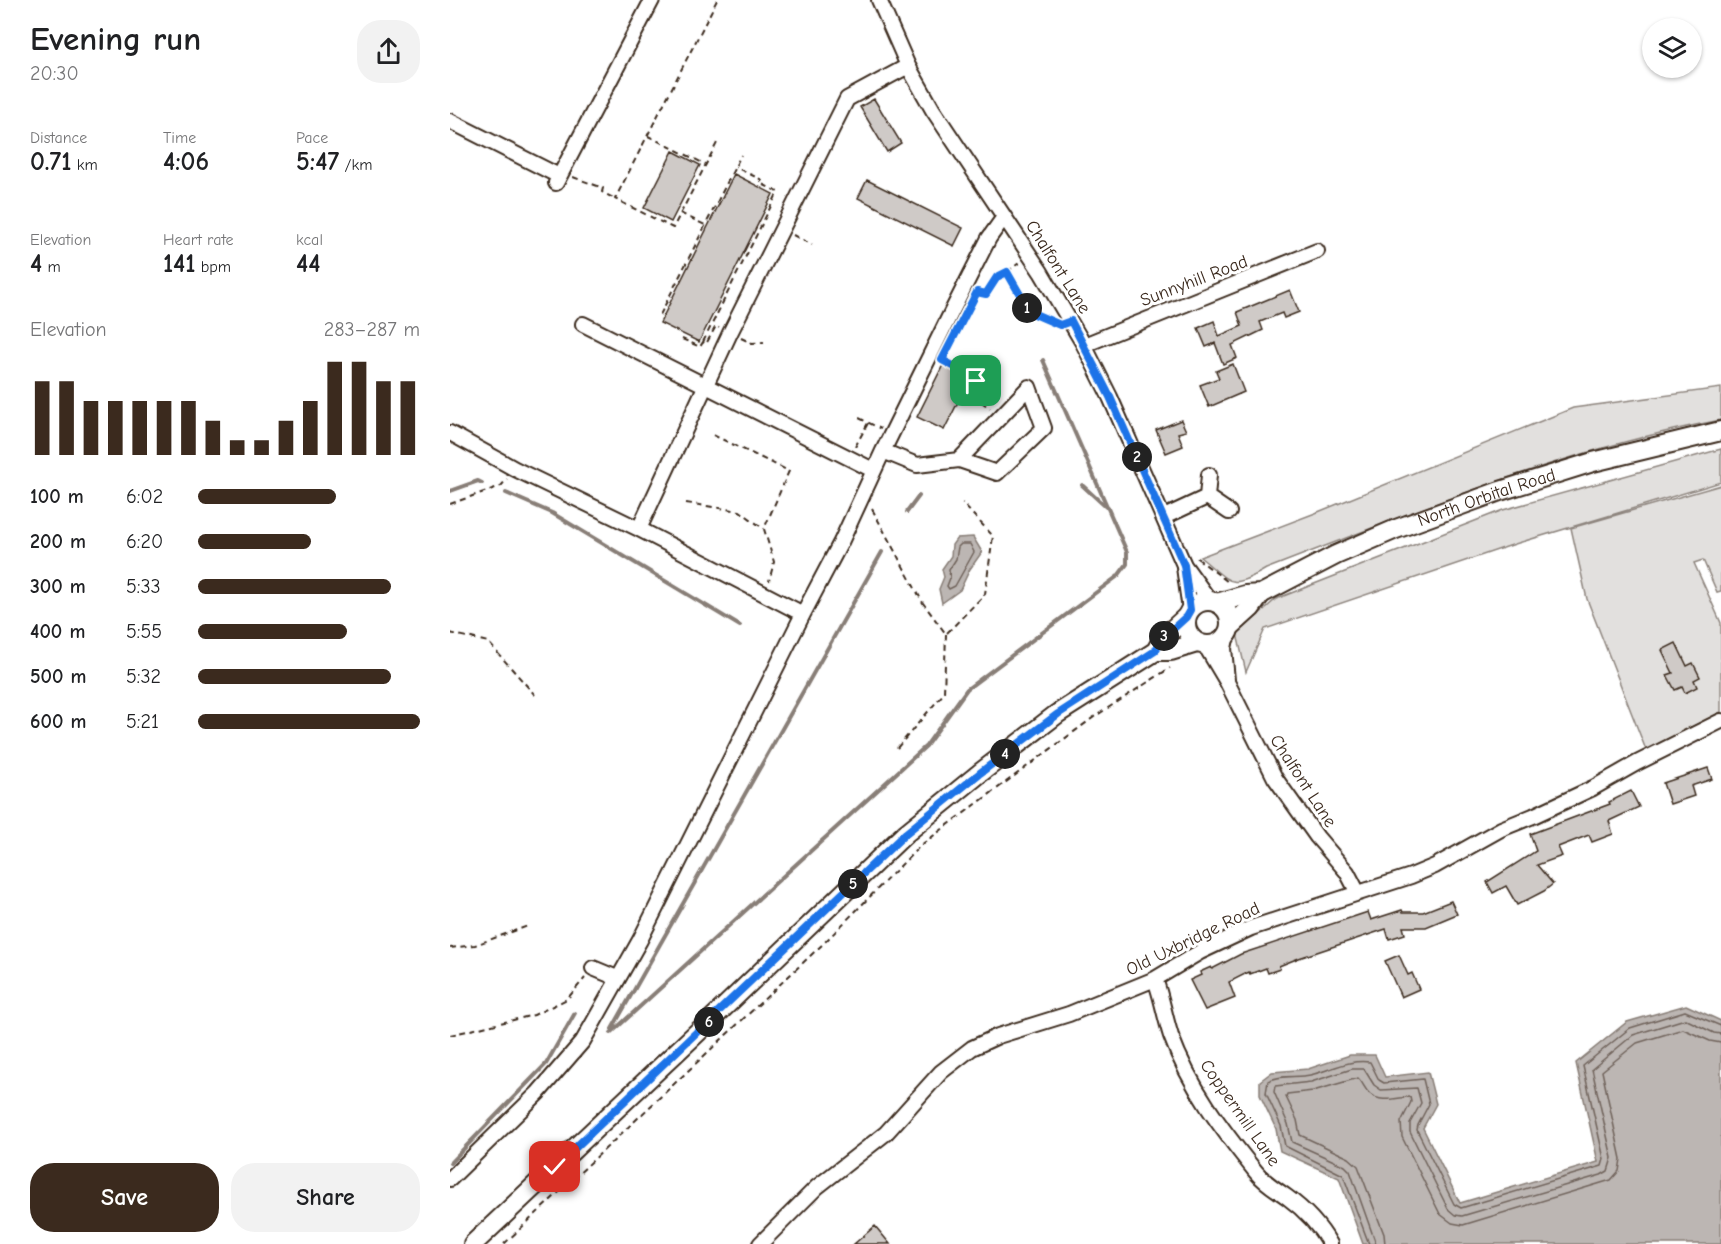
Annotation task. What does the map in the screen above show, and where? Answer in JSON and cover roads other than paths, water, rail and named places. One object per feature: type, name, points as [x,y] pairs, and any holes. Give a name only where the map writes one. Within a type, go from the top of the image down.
[{"type":"main road","name":"North Orbital Road","points":[[1214,602],[1261,594],[1336,555],[1449,508],[1558,471],[1721,431]]},
{"type":"main road","name":"North Orbital Road","points":[[1228,630],[1251,608],[1261,594]]},
{"type":"main road","points":[[473,1244],[906,833],[1058,714],[1155,651],[1163,638],[1195,604],[1214,602],[1228,614],[1228,630],[1222,640],[1212,645],[1201,644],[1171,651],[1155,651]]},
{"type":"main road","points":[[1188,613],[1187,632],[1201,644]]},
{"type":"street","points":[[450,121],[558,177],[652,0]]},
{"type":"street","name":"Chalfont Lane","points":[[879,0],[908,66],[933,110],[1071,321],[1110,397],[1184,565],[1214,602]]},
{"type":"street","points":[[639,529],[705,386],[847,99],[908,66]]},
{"type":"street","points":[[450,1179],[538,1093],[583,1041],[640,940],[841,542],[873,470],[989,238],[1004,217]]},
{"type":"street","name":"Sunnyhill Road","points":[[1084,345],[1317,250]]},
{"type":"street","points":[[583,324],[873,470]]},
{"type":"street","points":[[883,451],[917,465],[959,460],[997,473],[1044,428],[1029,387],[959,460]]},
{"type":"street","points":[[450,433],[515,469],[639,529],[803,615]]},
{"type":"street","points":[[1207,497],[1209,475]]},
{"type":"street","points":[[1164,517],[1207,497]]},
{"type":"street","points":[[1207,497],[1229,512]]},
{"type":"street","name":"Chalfont Lane","points":[[1184,565],[1188,613]]},
{"type":"street","name":"Chalfont Lane","points":[[1227,682],[1224,648],[1228,630]]},
{"type":"street","name":"Chalfont Lane","points":[[1201,644],[1227,682],[1275,778],[1317,837],[1347,872],[1358,893]]},
{"type":"street","name":"Old Uxbridge Road","points":[[760,1244],[817,1187],[886,1133],[935,1078],[958,1058],[998,1036],[1069,1014],[1155,980],[1200,952],[1251,928],[1435,867],[1486,836],[1593,788],[1721,721]]},
{"type":"street","points":[[593,968],[617,978]]},
{"type":"street","name":"Coppermill Lane","points":[[1155,980],[1172,1038],[1195,1086],[1257,1173],[1269,1186],[1302,1209],[1320,1227],[1330,1244]]},
{"type":"water","points":[[973,537],[982,552],[970,569],[960,590],[942,603],[939,589],[944,577],[942,569],[951,556],[952,545],[957,538]]},
{"type":"water","points":[[1686,1005],[1721,1021],[1721,1244],[1363,1244],[1339,1178],[1280,1151],[1276,1129],[1260,1095],[1260,1081],[1272,1072],[1308,1069],[1350,1055],[1375,1055],[1385,1077],[1428,1072],[1436,1104],[1423,1128],[1460,1203],[1598,1162],[1576,1063],[1627,1022]]},
{"type":"waterway","points":[[611,1033],[926,746],[967,689],[1118,576],[1127,564],[1127,552],[1043,360]]},
{"type":"waterway","points":[[450,491],[478,481],[482,483]]},
{"type":"waterway","points":[[1082,485],[1106,507]]},
{"type":"waterway","points":[[506,493],[552,513],[740,626]]},
{"type":"waterway","points":[[907,512],[919,496]]},
{"type":"waterway","points":[[612,1029],[882,552]]},
{"type":"waterway","points":[[450,1163],[546,1064],[575,1013]]}]
